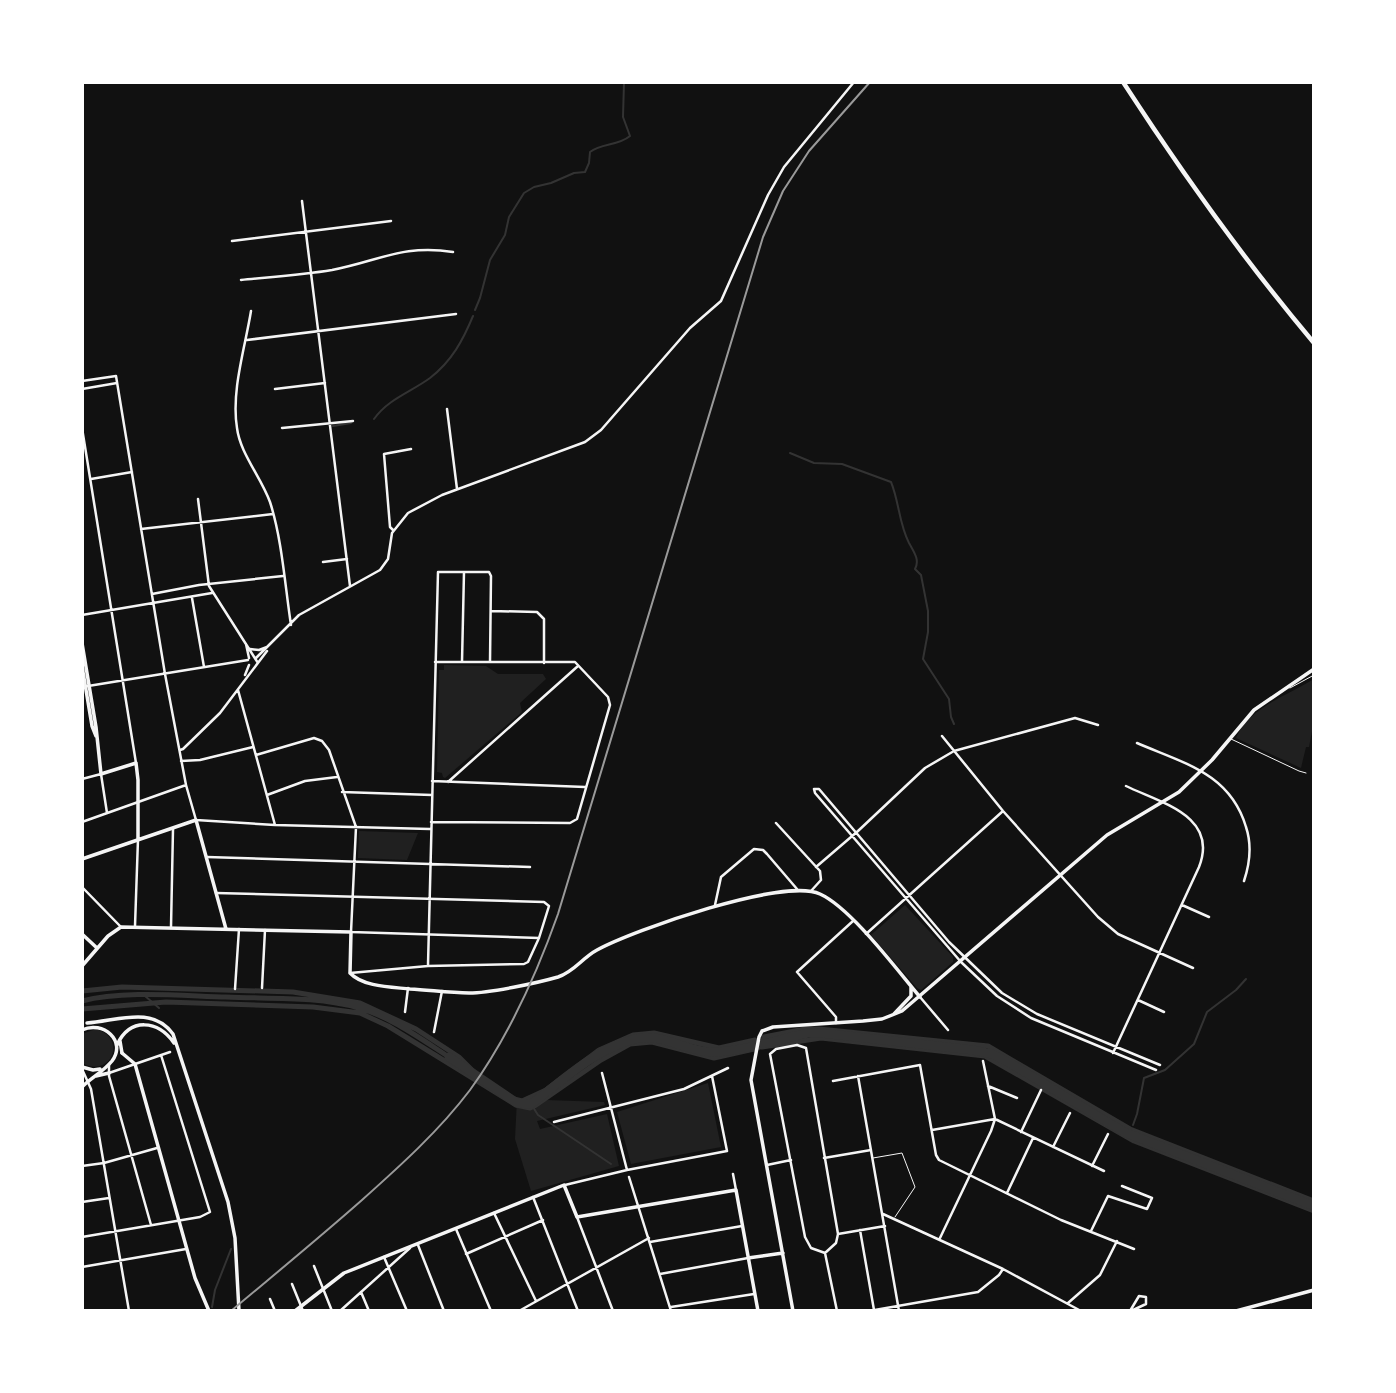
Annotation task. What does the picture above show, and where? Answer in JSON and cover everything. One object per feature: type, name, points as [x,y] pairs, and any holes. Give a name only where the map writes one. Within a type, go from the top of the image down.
[{"type":"highway","points":[[1123,82],[1205,204],[1258,276],[1314,343]]},
{"type":"street","points":[[248,662],[312,606],[374,575],[384,566],[391,551],[394,530],[408,513],[457,489],[585,442],[601,430],[690,328],[721,301],[781,172],[854,82]]},
{"type":"street","points":[[302,201],[351,586]]},
{"type":"street","points":[[232,241],[391,220]]},
{"type":"street","points":[[241,280],[350,266],[409,249],[453,252]]},
{"type":"street","points":[[251,311],[237,394],[236,427],[243,449],[260,479],[273,514],[291,625]]},
{"type":"street","points":[[246,340],[456,314]]},
{"type":"street","points":[[82,381],[116,376],[181,761],[226,929]]},
{"type":"street","points":[[82,388],[117,383]]},
{"type":"street","points":[[275,390],[325,383]]},
{"type":"street","points":[[447,409],[457,489]]},
{"type":"street","points":[[282,428],[353,421]]},
{"type":"street","points":[[82,428],[136,762],[139,802],[135,927]]},
{"type":"street","points":[[394,530],[390,527],[384,454],[411,449]]},
{"type":"street","points":[[91,480],[132,472]]},
{"type":"street","points":[[198,499],[209,586],[256,657],[257,664]]},
{"type":"street","points":[[141,529],[273,514]]},
{"type":"street","points":[[323,562],[347,559]]},
{"type":"street","points":[[428,966],[438,572],[489,572],[490,662]]},
{"type":"street","points":[[462,662],[464,572]]},
{"type":"street","points":[[152,594],[199,585],[283,576]]},
{"type":"street","points":[[82,615],[212,593]]},
{"type":"street","points":[[192,597],[204,667]]},
{"type":"street","points":[[491,611],[537,612],[544,619],[544,663]]},
{"type":"street","points":[[82,643],[86,686]]},
{"type":"street","points":[[243,681],[248,662],[246,645]]},
{"type":"street","points":[[250,649],[258,650],[270,645]]},
{"type":"street","points":[[179,750],[209,724],[238,690],[270,645]]},
{"type":"street","points":[[86,686],[240,662],[257,664]]},
{"type":"street","points":[[431,822],[570,823],[577,818],[610,705],[608,697],[575,662],[435,662]]},
{"type":"street","points":[[82,666],[92,726],[97,738],[107,814]]},
{"type":"street","points":[[449,782],[579,666]]},
{"type":"street","points":[[793,1311],[751,1080],[762,1031],[770,1027],[872,1020],[893,1015],[920,997],[1122,824],[1179,792],[1202,771],[1246,718],[1314,669]]},
{"type":"street","points":[[238,690],[275,825]]},
{"type":"street","points":[[816,867],[925,768],[954,751],[1075,718],[1098,725]]},
{"type":"street","points":[[942,736],[1003,811],[1025,831],[1060,875],[1108,926],[1118,934],[1193,968]]},
{"type":"street","points":[[256,755],[319,739],[332,755],[337,777],[356,827],[350,973],[359,981],[408,988],[481,992],[531,982],[565,974],[595,951],[645,929],[753,896],[797,889],[811,891],[830,900],[853,920],[948,1030]]},
{"type":"street","points":[[1137,743],[1202,771],[1215,779],[1232,796],[1243,818],[1250,844],[1244,881]]},
{"type":"street","points":[[181,761],[200,760],[253,747]]},
{"type":"street","points":[[82,779],[136,762]]},
{"type":"street","points":[[267,795],[306,781],[337,777]]},
{"type":"street","points":[[432,781],[584,787]]},
{"type":"street","points":[[82,822],[186,785]]},
{"type":"street","points":[[1113,1054],[1203,857],[1203,839],[1191,819],[1126,786]]},
{"type":"street","points":[[1156,1070],[1031,1018],[982,983],[963,960],[910,895],[819,789],[814,789],[814,793],[905,898],[963,960],[986,979],[1018,1004],[1037,1014],[1160,1065]]},
{"type":"street","points":[[342,792],[432,795]]},
{"type":"street","points":[[866,934],[1003,811]]},
{"type":"street","points":[[82,859],[196,820],[430,829]]},
{"type":"street","points":[[776,823],[820,871],[821,880],[811,891]]},
{"type":"street","points":[[171,927],[173,827]]},
{"type":"street","points":[[715,908],[722,877],[754,849],[763,850],[797,889]]},
{"type":"street","points":[[206,857],[530,866]]},
{"type":"street","points":[[82,887],[121,928]]},
{"type":"street","points":[[216,893],[544,902],[549,906],[549,912],[528,962],[428,966],[350,973]]},
{"type":"street","points":[[1182,905],[1209,917]]},
{"type":"street","points":[[836,1023],[836,1017],[797,972],[853,920]]},
{"type":"street","points":[[84,962],[108,936],[121,928],[135,927],[539,938]]},
{"type":"street","points":[[235,989],[239,929]]},
{"type":"street","points":[[262,988],[265,930]]},
{"type":"street","points":[[82,934],[97,948]]},
{"type":"street","points":[[893,1015],[908,1001],[911,986]]},
{"type":"street","points":[[405,1012],[408,988]]},
{"type":"street","points":[[434,1032],[442,991]]},
{"type":"street","points":[[1138,1000],[1164,1012]]},
{"type":"street","points":[[85,1022],[151,1017],[169,1029],[180,1052],[229,1202],[235,1238],[239,1311]]},
{"type":"street","points":[[85,1022],[109,1032],[122,1053],[135,1063],[195,1278],[209,1311]]},
{"type":"street","points":[[82,1030],[98,1022]]},
{"type":"street","points":[[82,1087],[109,1064],[120,1039],[134,1027],[151,1025],[166,1032],[180,1052]]},
{"type":"street","points":[[120,1039],[122,1053]]},
{"type":"street","points":[[803,1045],[806,1048],[838,1234],[836,1243],[825,1253],[811,1248],[805,1237],[770,1054],[776,1049],[803,1045]]},
{"type":"street","points":[[94,1077],[170,1052]]},
{"type":"street","points":[[82,1237],[209,1214],[210,1209],[161,1055]]},
{"type":"street","points":[[940,1238],[995,1119],[983,1061]]},
{"type":"street","points":[[109,1064],[109,1073],[151,1225]]},
{"type":"street","points":[[833,1081],[920,1065],[939,1160],[1134,1249]]},
{"type":"street","points":[[82,1068],[102,1069]]},
{"type":"street","points":[[82,1068],[91,1089],[129,1311]]},
{"type":"street","points":[[554,1122],[684,1089],[728,1068]]},
{"type":"street","points":[[602,1073],[627,1170]]},
{"type":"street","points":[[295,1311],[303,1308],[344,1273],[533,1196],[564,1185],[627,1170],[727,1151],[712,1076]]},
{"type":"street","points":[[859,1076],[899,1311]]},
{"type":"street","points":[[988,1086],[1017,1098]]},
{"type":"street","points":[[1021,1132],[1041,1090]]},
{"type":"street","points":[[1053,1147],[1070,1113]]},
{"type":"street","points":[[932,1130],[995,1119],[1104,1171]]},
{"type":"street","points":[[1093,1166],[1108,1134]]},
{"type":"street","points":[[1007,1193],[1033,1138]]},
{"type":"street","points":[[82,1166],[104,1163],[159,1147]]},
{"type":"street","points":[[824,1158],[871,1150]]},
{"type":"street","points":[[765,1165],[792,1160]]},
{"type":"street","points":[[733,1174],[758,1311]]},
{"type":"street","points":[[629,1177],[670,1309],[754,1294]]},
{"type":"street","points":[[564,1185],[613,1311]]},
{"type":"street","points":[[1091,1231],[1108,1196],[1147,1209],[1152,1198],[1122,1186]]},
{"type":"street","points":[[577,1217],[736,1190]]},
{"type":"street","points":[[533,1196],[578,1311]]},
{"type":"street","points":[[82,1202],[109,1198]]},
{"type":"street","points":[[494,1213],[536,1301]]},
{"type":"street","points":[[883,1214],[940,1238],[1081,1311]]},
{"type":"street","points":[[467,1254],[542,1220]]},
{"type":"street","points":[[519,1311],[650,1240],[742,1226]]},
{"type":"street","points":[[838,1234],[885,1226]]},
{"type":"street","points":[[456,1229],[491,1311]]},
{"type":"street","points":[[860,1230],[872,1310],[978,1292],[1003,1269]]},
{"type":"street","points":[[1068,1303],[1100,1275],[1117,1241]]},
{"type":"street","points":[[418,1245],[444,1311]]},
{"type":"street","points":[[82,1267],[187,1248]]},
{"type":"street","points":[[340,1311],[410,1248]]},
{"type":"street","points":[[660,1274],[783,1253]]},
{"type":"street","points":[[825,1253],[836,1311]]},
{"type":"street","points":[[384,1257],[407,1311]]},
{"type":"street","points":[[314,1266],[332,1311]]},
{"type":"street","points":[[292,1284],[303,1308]]},
{"type":"street","points":[[1236,1311],[1314,1290]]},
{"type":"street","points":[[361,1292],[369,1311]]},
{"type":"street","points":[[1140,1296],[1146,1297],[1147,1303],[1131,1311],[1140,1296]]},
{"type":"street","points":[[270,1299],[275,1311]]},
{"type":"street","points":[[1137,1301],[1141,1306]]},
{"type":"street","points":[[1256,1306],[1261,1311],[1281,1311]]},
{"type":"lane","points":[[1273,696],[1314,675]]},
{"type":"lane","points":[[1229,738],[1306,773]]},
{"type":"lane","points":[[873,1158],[902,1153],[915,1187],[895,1217]]},
{"type":"shaded area","points":[[444,665],[486,666],[498,674],[543,674],[546,679],[520,703],[522,712],[445,778],[442,773],[437,772],[439,670],[444,670]]},
{"type":"shaded area","points":[[1314,679],[1314,721],[1309,747],[1306,747],[1301,768],[1236,738],[1242,727],[1259,710]]},
{"type":"shaded area","points":[[359,831],[418,833],[407,860],[358,858]]},
{"type":"shaded area","points":[[905,905],[953,957],[953,962],[921,990],[871,935]]},
{"type":"shaded area","points":[[96,1029],[106,1034],[113,1048],[108,1062],[92,1067],[82,1063],[82,1034]]},
{"type":"shaded area","points":[[708,1083],[721,1147],[631,1164],[617,1112]]},
{"type":"shaded area","points":[[517,1099],[604,1102],[605,1105],[537,1121],[540,1129],[607,1114],[619,1166],[531,1191],[515,1139]]},
{"type":"waterway","points":[[475,310],[490,260],[505,235],[509,217],[524,193],[574,173],[585,172],[590,152],[630,136],[623,117],[624,82]]},
{"type":"waterway","points":[[374,419],[386,406],[430,378],[445,365],[461,342],[473,316]]},
{"type":"waterway","points":[[333,426],[351,423]]},
{"type":"waterway","points":[[790,453],[814,463],[842,464],[891,482],[903,528],[916,556],[915,569],[921,575],[928,611],[928,632],[923,659],[949,699],[954,724]]},
{"type":"waterway","points":[[1133,1125],[1144,1078],[1165,1070],[1194,1044],[1207,1012],[1246,979]]},
{"type":"waterway","points":[[82,991],[122,987],[293,992],[360,1003],[416,1029],[459,1057],[476,1074],[514,1099],[522,1101],[546,1090],[599,1050],[633,1035],[654,1033],[719,1048],[755,1040],[754,1049],[714,1058],[652,1042],[630,1044],[601,1060],[530,1108],[516,1105],[388,1026],[360,1013],[313,1007],[166,1002],[82,1009]]},
{"type":"waterway","points":[[82,1001],[154,994],[327,1001],[383,1017],[449,1057]]},
{"type":"waterway","points":[[145,996],[159,1008]]},
{"type":"waterway","points":[[1314,1201],[1130,1129],[988,1046],[819,1029],[764,1037],[762,1047],[821,1038],[985,1056],[1134,1141],[1314,1211]]},
{"type":"waterway","points":[[449,1057],[517,1103],[531,1104],[593,1057],[635,1039],[655,1038],[713,1052],[748,1048],[808,1033],[821,1033],[973,1050],[992,1054],[1008,1062],[1124,1132],[1314,1206]]},
{"type":"waterway","points":[[531,1104],[538,1115],[611,1164]]},
{"type":"waterway","points":[[212,1307],[215,1290],[231,1249]]},
{"type":"railway","points":[[231,1311],[362,1200],[432,1134],[470,1090],[509,1027],[531,983],[558,914],[763,237],[783,191],[809,151],[870,82]]}]
